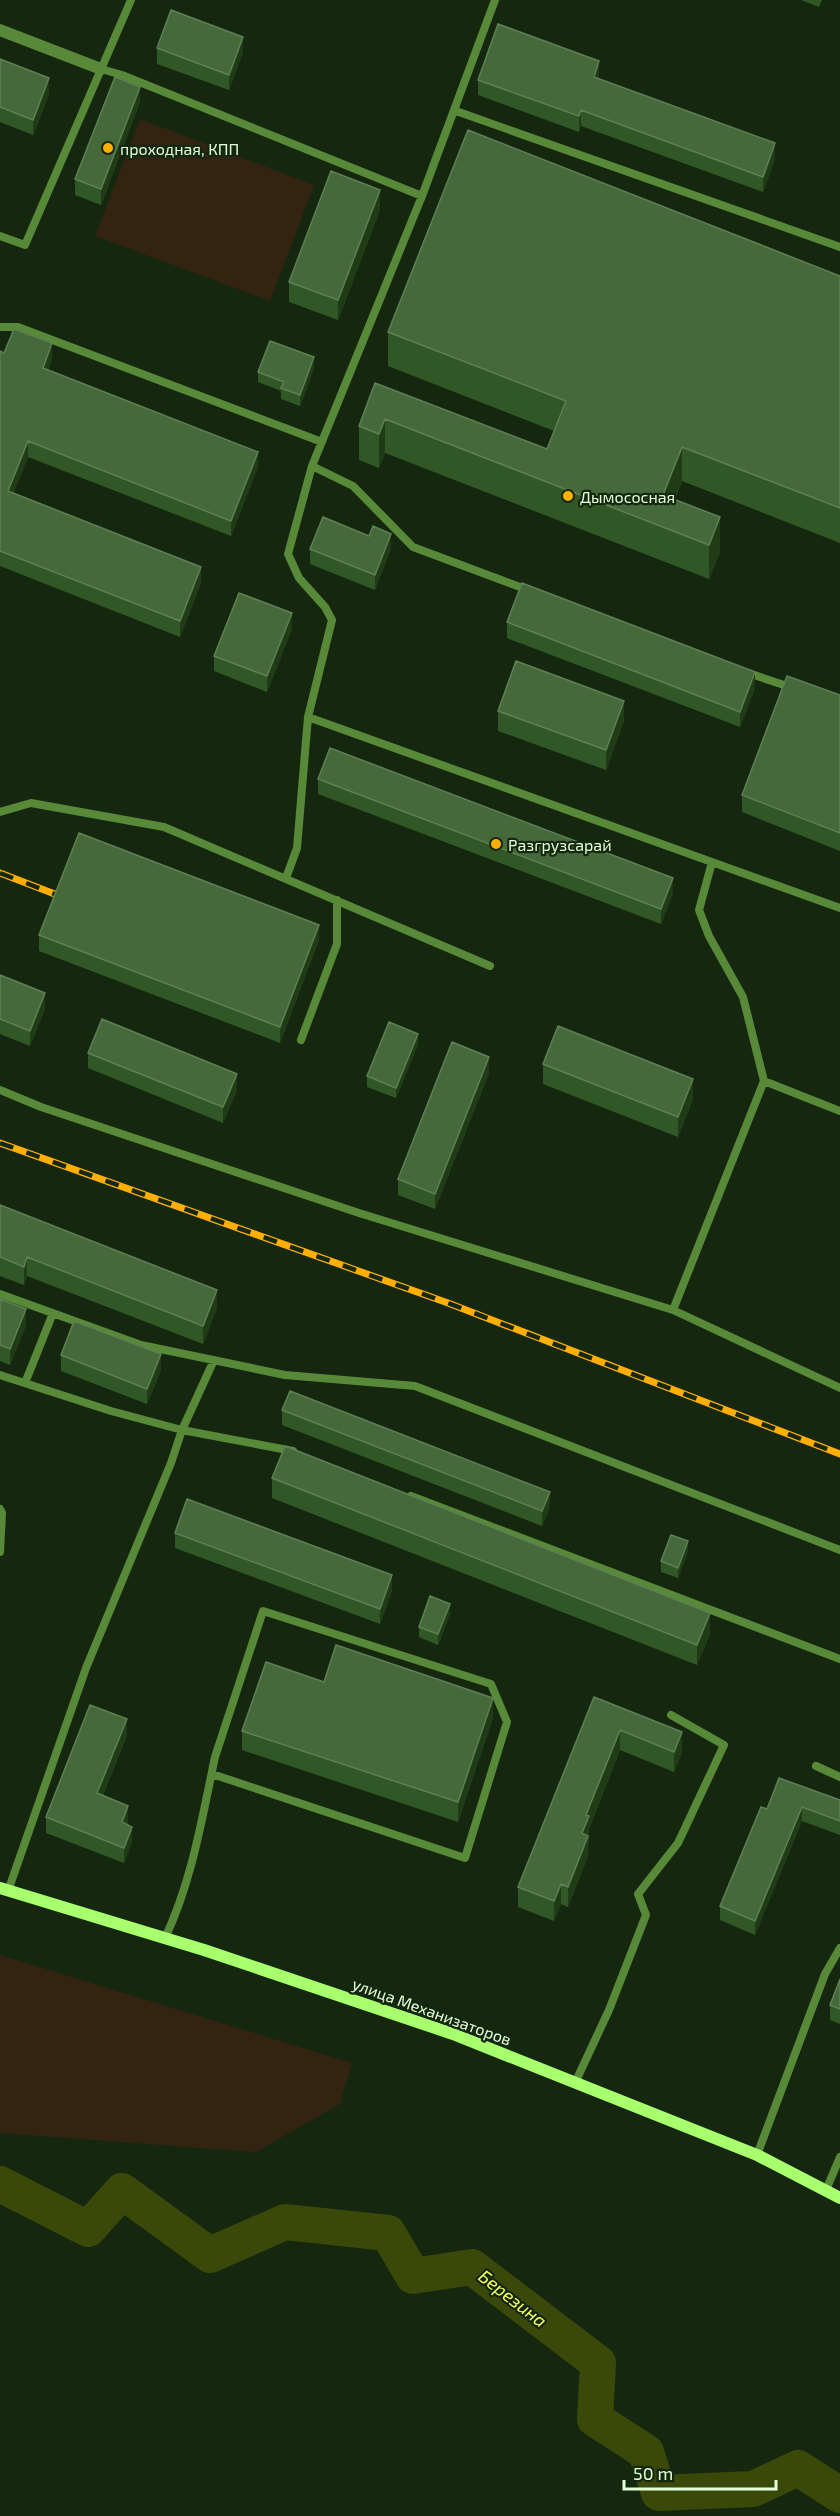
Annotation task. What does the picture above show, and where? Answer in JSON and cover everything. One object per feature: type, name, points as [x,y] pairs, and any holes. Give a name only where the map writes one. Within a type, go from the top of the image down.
[{"type":"street","points":[[0,30],[101,69]]},
{"type":"street","name":"улица Механизаторов","points":[[4,1889],[165,1938],[453,2034],[757,2155],[840,2198]]},
{"type":"lane","points":[[0,236],[25,245],[131,0]]},
{"type":"lane","points":[[286,878],[297,848],[309,717],[332,620],[325,607],[299,578],[288,554],[312,466],[456,111],[495,0]]},
{"type":"lane","points":[[101,69],[122,75],[422,196]]},
{"type":"lane","points":[[456,111],[840,247]]},
{"type":"lane","points":[[0,327],[18,327],[322,442]]},
{"type":"lane","points":[[312,466],[353,486],[413,547],[536,593]]},
{"type":"lane","points":[[737,668],[800,691]]},
{"type":"lane","points":[[309,717],[840,908]]},
{"type":"lane","points":[[0,812],[31,803],[164,827],[490,966]]},
{"type":"lane","points":[[673,1310],[764,1081],[743,998],[709,936],[699,910],[712,862]]},
{"type":"lane","points":[[301,1040],[337,944],[337,900]]},
{"type":"lane","points":[[764,1081],[840,1112]]},
{"type":"lane","points":[[0,1090],[41,1107],[359,1213],[673,1310],[840,1388]]},
{"type":"lane","points":[[0,1294],[141,1345],[285,1376],[415,1386],[840,1550]]},
{"type":"lane","points":[[25,1383],[53,1313]]},
{"type":"lane","points":[[4,1889],[86,1668],[214,1360]]},
{"type":"lane","points":[[0,1375],[111,1411],[183,1430],[300,1454]]},
{"type":"lane","points":[[399,1492],[840,1659]]},
{"type":"lane","points":[[0,1509],[2,1513],[0,1552]]},
{"type":"lane","points":[[165,1938],[175,1916],[196,1848],[212,1774],[263,1611],[491,1684],[507,1722],[465,1858],[212,1774]]},
{"type":"lane","points":[[575,2083],[609,2010],[646,1915],[638,1894],[678,1843],[724,1745],[671,1715]]},
{"type":"lane","points":[[816,1766],[840,1777]]},
{"type":"lane","points":[[757,2155],[825,1974],[840,1948]]},
{"type":"lane","points":[[826,2190],[840,2157]]},
{"type":"shaded area","points":[[140,119],[314,185],[270,301],[95,236]]},
{"type":"shaded area","points":[[0,1955],[352,2063],[340,2104],[256,2152],[0,2133]]},
{"type":"building","points":[[171,10],[243,37],[229,75],[157,48]]},
{"type":"building","points":[[498,24],[599,61],[594,77],[775,143],[763,177],[581,110],[579,116],[478,80]]},
{"type":"building","points":[[0,59],[49,78],[33,120],[0,107]]},
{"type":"building","name":"проходная, КПП","points":[[115,77],[140,87],[101,189],[75,179]]},
{"type":"building","points":[[468,130],[840,276],[840,508],[682,447],[663,495],[720,517],[709,545],[385,419],[379,434],[359,426],[375,383],[547,449],[566,401],[388,332]]},
{"type":"building","points":[[331,171],[380,190],[338,300],[289,282]]},
{"type":"building","points":[[14,329],[52,343],[43,368],[258,452],[231,521],[28,441],[8,491],[201,567],[180,621],[0,551],[0,351],[4,353]]},
{"type":"building","points":[[270,341],[314,357],[300,395],[281,388],[284,382],[258,372]]},
{"type":"building","points":[[323,517],[369,536],[373,526],[391,534],[375,575],[310,549]]},
{"type":"building","points":[[522,583],[755,672],[740,712],[507,622]]},
{"type":"building","points":[[239,593],[292,613],[267,676],[214,656]]},
{"type":"building","points":[[516,661],[624,701],[606,750],[498,711]]},
{"type":"building","points":[[787,676],[840,695],[840,833],[742,795]]},
{"type":"building","points":[[330,748],[673,878],[661,909],[318,779]]},
{"type":"building","points":[[79,833],[319,925],[280,1027],[39,935]]},
{"type":"building","points":[[0,975],[45,993],[30,1031],[0,1019]]},
{"type":"building","points":[[102,1019],[237,1074],[223,1107],[88,1053]]},
{"type":"building","points":[[389,1022],[418,1034],[396,1088],[367,1076]]},
{"type":"building","points":[[558,1026],[693,1079],[678,1117],[543,1064]]},
{"type":"building","points":[[452,1042],[489,1057],[435,1194],[398,1179]]},
{"type":"building","points":[[0,1205],[217,1290],[203,1326],[27,1257],[24,1267],[0,1257]]},
{"type":"building","points":[[0,1299],[26,1309],[10,1349],[0,1345]]},
{"type":"building","points":[[74,1321],[161,1354],[147,1389],[61,1355]]},
{"type":"building","points":[[290,1391],[550,1492],[542,1511],[282,1410]]},
{"type":"building","points":[[285,1446],[710,1613],[697,1645],[272,1478]]},
{"type":"building","points":[[187,1499],[392,1575],[380,1609],[175,1533]]},
{"type":"building","points":[[671,1535],[688,1541],[678,1568],[661,1561]]},
{"type":"building","points":[[430,1596],[450,1604],[438,1634],[419,1627]]},
{"type":"building","points":[[336,1645],[493,1698],[458,1802],[242,1731],[266,1662],[324,1682]]},
{"type":"building","points":[[594,1697],[682,1732],[674,1752],[620,1730],[586,1815],[589,1816],[582,1833],[588,1836],[568,1887],[561,1884],[554,1901],[518,1887]]},
{"type":"building","points":[[90,1705],[127,1719],[97,1793],[128,1806],[122,1822],[132,1827],[124,1848],[46,1817]]},
{"type":"building","points":[[779,1778],[840,1800],[840,1821],[802,1807],[755,1921],[720,1906],[761,1807],[767,1809]]},
{"type":"building","points":[[840,1979],[840,2009],[830,2005]]},
{"type":"waterway","name":"Березина","points":[[0,2184],[88,2229],[122,2191],[210,2255],[285,2222],[388,2233],[413,2276],[472,2267],[598,2363],[595,2419],[646,2452],[659,2493],[753,2489],[798,2468],[840,2495]]},
{"type":"railway","points":[[0,873],[60,896]]},
{"type":"railway","points":[[0,1143],[448,1303],[840,1454]]},
{"type":"place","name":"проходная, КПП","points":[[108,148]]},
{"type":"place","name":"Дымососная","points":[[568,496]]},
{"type":"place","name":"Разгрузсарай","points":[[496,844]]}]
